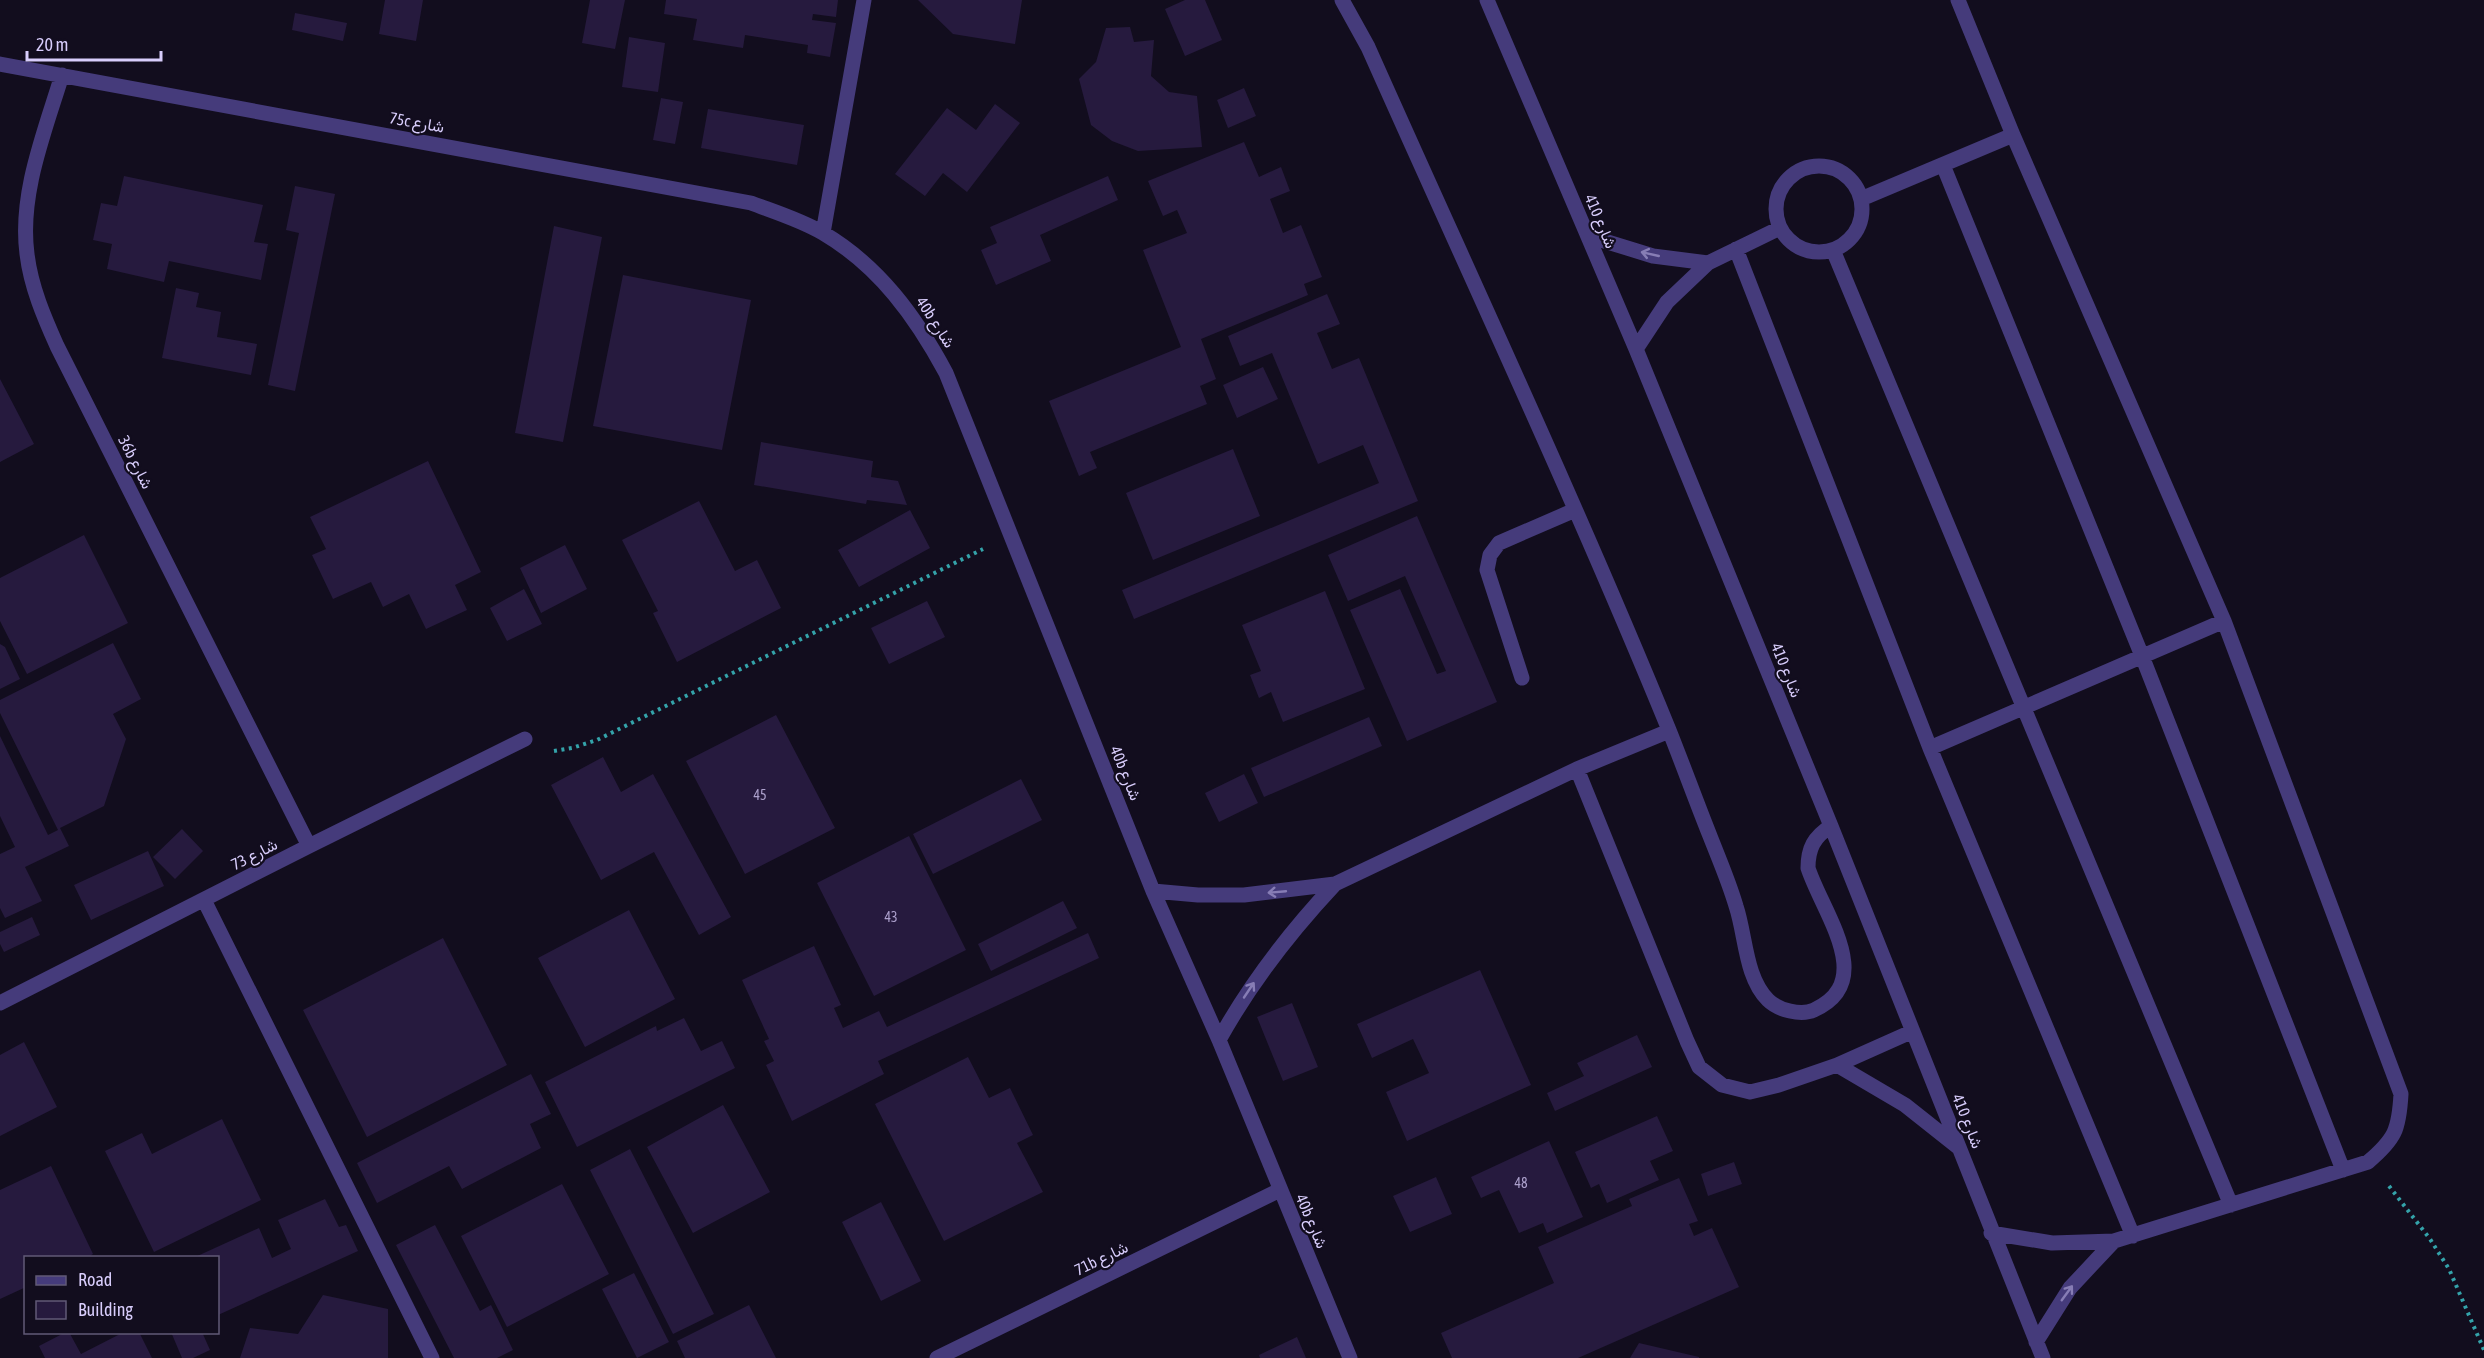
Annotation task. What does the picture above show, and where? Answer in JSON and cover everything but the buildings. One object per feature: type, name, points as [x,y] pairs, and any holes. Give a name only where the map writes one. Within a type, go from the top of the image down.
[{"type":"street","points":[[823,233],[864,0]]},
{"type":"street","points":[[1342,0],[1368,47],[1575,510],[1669,731],[1736,904],[1759,991],[1773,1005],[1792,1011],[1809,1013],[1828,1004],[1840,988],[1845,968],[1842,948],[1808,868],[1808,854],[1813,842],[1831,826]]},
{"type":"street","name":"شارع 410","points":[[1487,0],[1636,349],[1831,826],[1911,1032],[1961,1150],[1991,1233],[2043,1358]]},
{"type":"street","points":[[1958,0],[2013,135],[2224,621],[2401,1094],[2400,1121],[2388,1145],[2368,1162],[2114,1241],[2052,1243],[1991,1233]]},
{"type":"street","name":"75c شارع","points":[[0,64],[713,195],[751,203],[787,216],[823,233]]},
{"type":"street","name":"36b شارع","points":[[62,75],[27,206],[27,254],[38,301],[57,346],[309,846]]},
{"type":"street","points":[[1862,199],[2013,135]]},
{"type":"street","points":[[1943,165],[2142,656],[2343,1170]]},
{"type":"street","points":[[1813,166],[1829,167],[1843,173],[1855,184],[1862,199],[1862,215],[1857,230],[1847,243],[1833,250],[1818,253],[1802,249],[1789,241],[1780,228],[1776,213],[1778,196],[1785,182],[1798,172],[1813,166]]},
{"type":"street","points":[[1636,349],[1667,302],[1708,263],[1780,228]]},
{"type":"street","name":"40b شارع","points":[[823,233],[861,260],[886,285],[923,331],[946,373],[1153,891],[1219,1040],[1350,1358]]},
{"type":"street","points":[[1588,236],[1653,256],[1708,263]]},
{"type":"street","points":[[1736,249],[1930,748],[2133,1236]]},
{"type":"street","points":[[1833,250],[2231,1205]]},
{"type":"street","points":[[1522,678],[1487,570],[1490,555],[1499,543],[1575,510]]},
{"type":"street","points":[[1930,748],[2224,621]]},
{"type":"street","points":[[1153,891],[1198,895],[1244,895],[1335,884],[1577,769],[1669,731]]},
{"type":"street","name":"شارع 73","points":[[0,1003],[525,739]]},
{"type":"street","points":[[1577,769],[1699,1067],[1722,1085],[1750,1092],[1779,1085],[1837,1065],[1911,1032]]},
{"type":"street","points":[[1219,1040],[1238,1006],[1283,942],[1335,884]]},
{"type":"street","points":[[204,900],[432,1358]]},
{"type":"street","points":[[1837,1065],[1905,1105],[1961,1150]]},
{"type":"street","name":"71b شارع","points":[[937,1358],[1280,1190]]},
{"type":"street","points":[[2036,1342],[2070,1288],[2114,1241]]},
{"type":"path","points":[[502,751],[545,752],[572,748],[597,740],[1011,535]]},
{"type":"path","points":[[2368,1162],[2409,1210],[2443,1259],[2464,1301],[2484,1350]]}]
